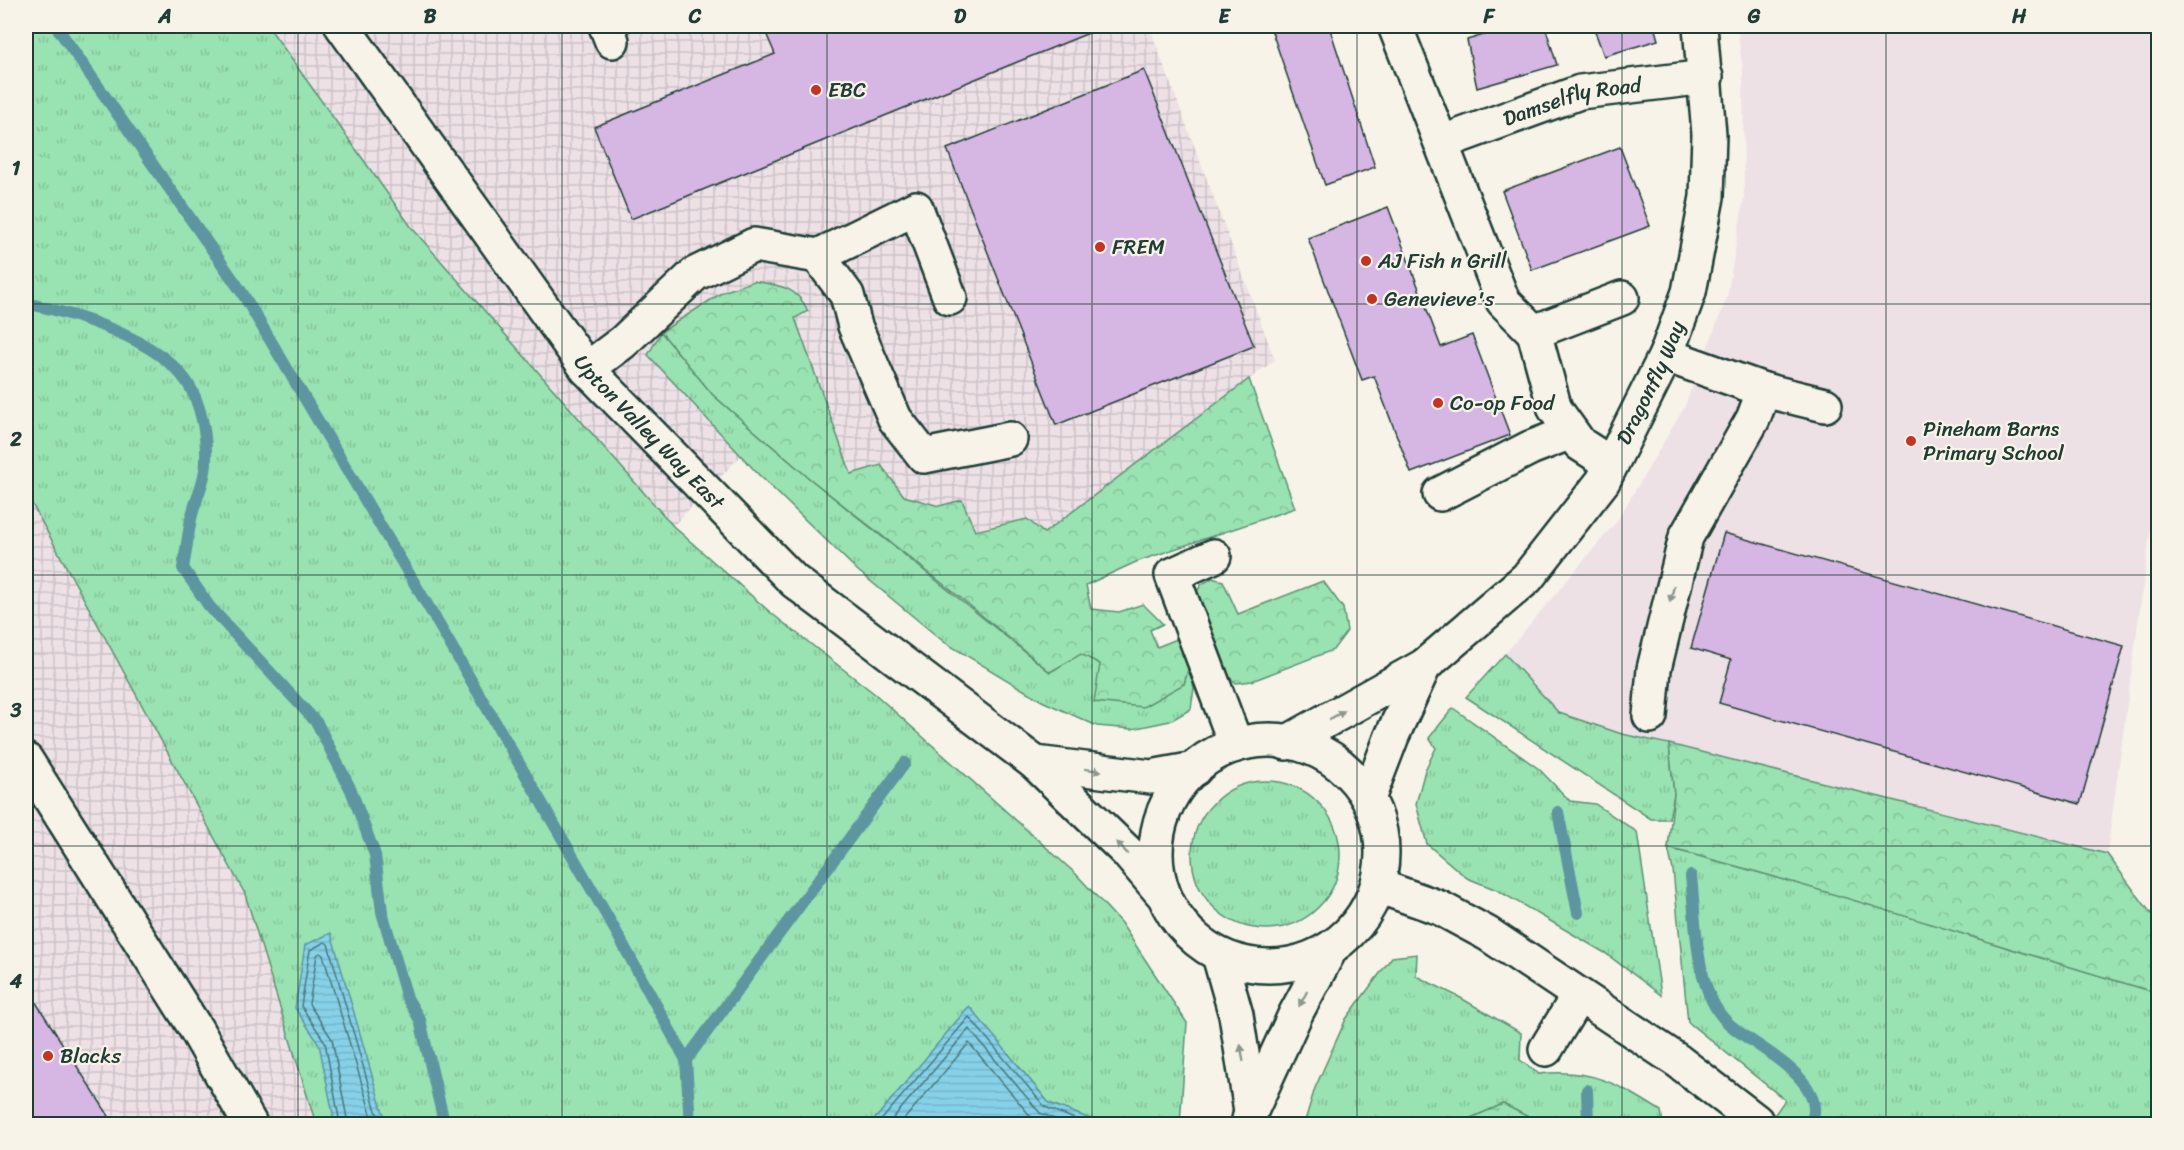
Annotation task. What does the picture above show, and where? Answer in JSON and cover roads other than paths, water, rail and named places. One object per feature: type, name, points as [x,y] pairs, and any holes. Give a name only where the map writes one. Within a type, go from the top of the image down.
[{"type":"street","name":"Upton Valley Way East","points":[[342,26],[587,369],[794,581],[1035,763],[1127,852],[1161,892]]},
{"type":"street","points":[[1395,26],[1443,142],[1503,301],[1534,332],[1555,410],[1580,444],[1611,464]]},
{"type":"street","name":"Dragonfly Way","points":[[1286,743],[1425,666],[1527,579],[1603,481],[1666,355],[1689,292],[1707,197],[1709,134],[1707,77],[1701,26]]},
{"type":"street","name":"Damselfly Road","points":[[1443,142],[1580,92],[1707,77]]},
{"type":"street","points":[[587,369],[623,342],[695,274],[754,245],[818,256],[916,207],[950,298]]},
{"type":"street","points":[[818,256],[847,295],[855,326],[895,419],[924,456],[1010,438]]},
{"type":"street","points":[[1534,332],[1622,298]]},
{"type":"street","points":[[1666,355],[1764,390],[1825,405]]},
{"type":"street","points":[[1650,716],[1654,669],[1686,537],[1753,419],[1764,390]]},
{"type":"street","points":[[1440,494],[1530,448],[1571,432]]},
{"type":"street","points":[[1214,556],[1172,575],[1236,745]]},
{"type":"street","name":"Dragonfly Way","points":[[1369,796],[1392,736],[1425,666]]},
{"type":"street","points":[[1269,741],[1316,751],[1347,771],[1369,796],[1378,825],[1382,863],[1378,886],[1366,911],[1349,933],[1331,948],[1295,963],[1257,966],[1219,955],[1196,940],[1177,919],[1161,892],[1156,857],[1162,814],[1176,787],[1212,755],[1236,745],[1269,741]]},
{"type":"street","points":[[26,760],[196,1029],[250,1125]]},
{"type":"street","points":[[1035,763],[1151,777],[1196,769]]},
{"type":"street","points":[[1378,886],[1440,908],[1488,934],[1678,1061],[1756,1121]]},
{"type":"street","points":[[1249,1118],[1296,1013],[1331,948]]},
{"type":"street","points":[[1219,955],[1236,1015],[1249,1118]]},
{"type":"street","points":[[1546,1049],[1578,996]]},
{"type":"water","points":[[331,933],[382,1110],[389,1124],[335,1124],[319,1044],[295,1008],[305,945]]},
{"type":"water","points":[[969,1006],[1049,1103],[1103,1124],[871,1124]]},
{"type":"waterway","points":[[56,26],[241,291],[431,611],[614,928],[686,1060]]},
{"type":"waterway","points":[[26,303],[91,321],[136,341],[173,366],[192,390],[202,420],[206,461],[191,519],[183,568],[209,606],[317,723],[351,790],[375,855],[382,912],[407,998],[420,1020],[443,1118],[448,1124]]},
{"type":"waterway","points":[[690,1124],[686,1060],[905,763]]},
{"type":"waterway","points":[[1558,812],[1578,913]]},
{"type":"waterway","points":[[1691,876],[1698,954],[1708,992],[1716,1008],[1727,1022],[1800,1078],[1810,1092],[1814,1107],[1811,1124]]},
{"type":"waterway","points":[[1587,1090],[1588,1124]]},
{"type":"place","name":"EBC","points":[[816,90]]},
{"type":"place","name":"FREM","points":[[1100,247]]},
{"type":"place","name":"AJ Fish n Grill","points":[[1366,261]]},
{"type":"place","name":"Genevieve's","points":[[1372,299]]},
{"type":"place","name":"Co-op Food","points":[[1438,403]]},
{"type":"place","name":"Pineham Barns Primary School","points":[[1911,441]]},
{"type":"place","name":"Blacks","points":[[48,1056]]}]
